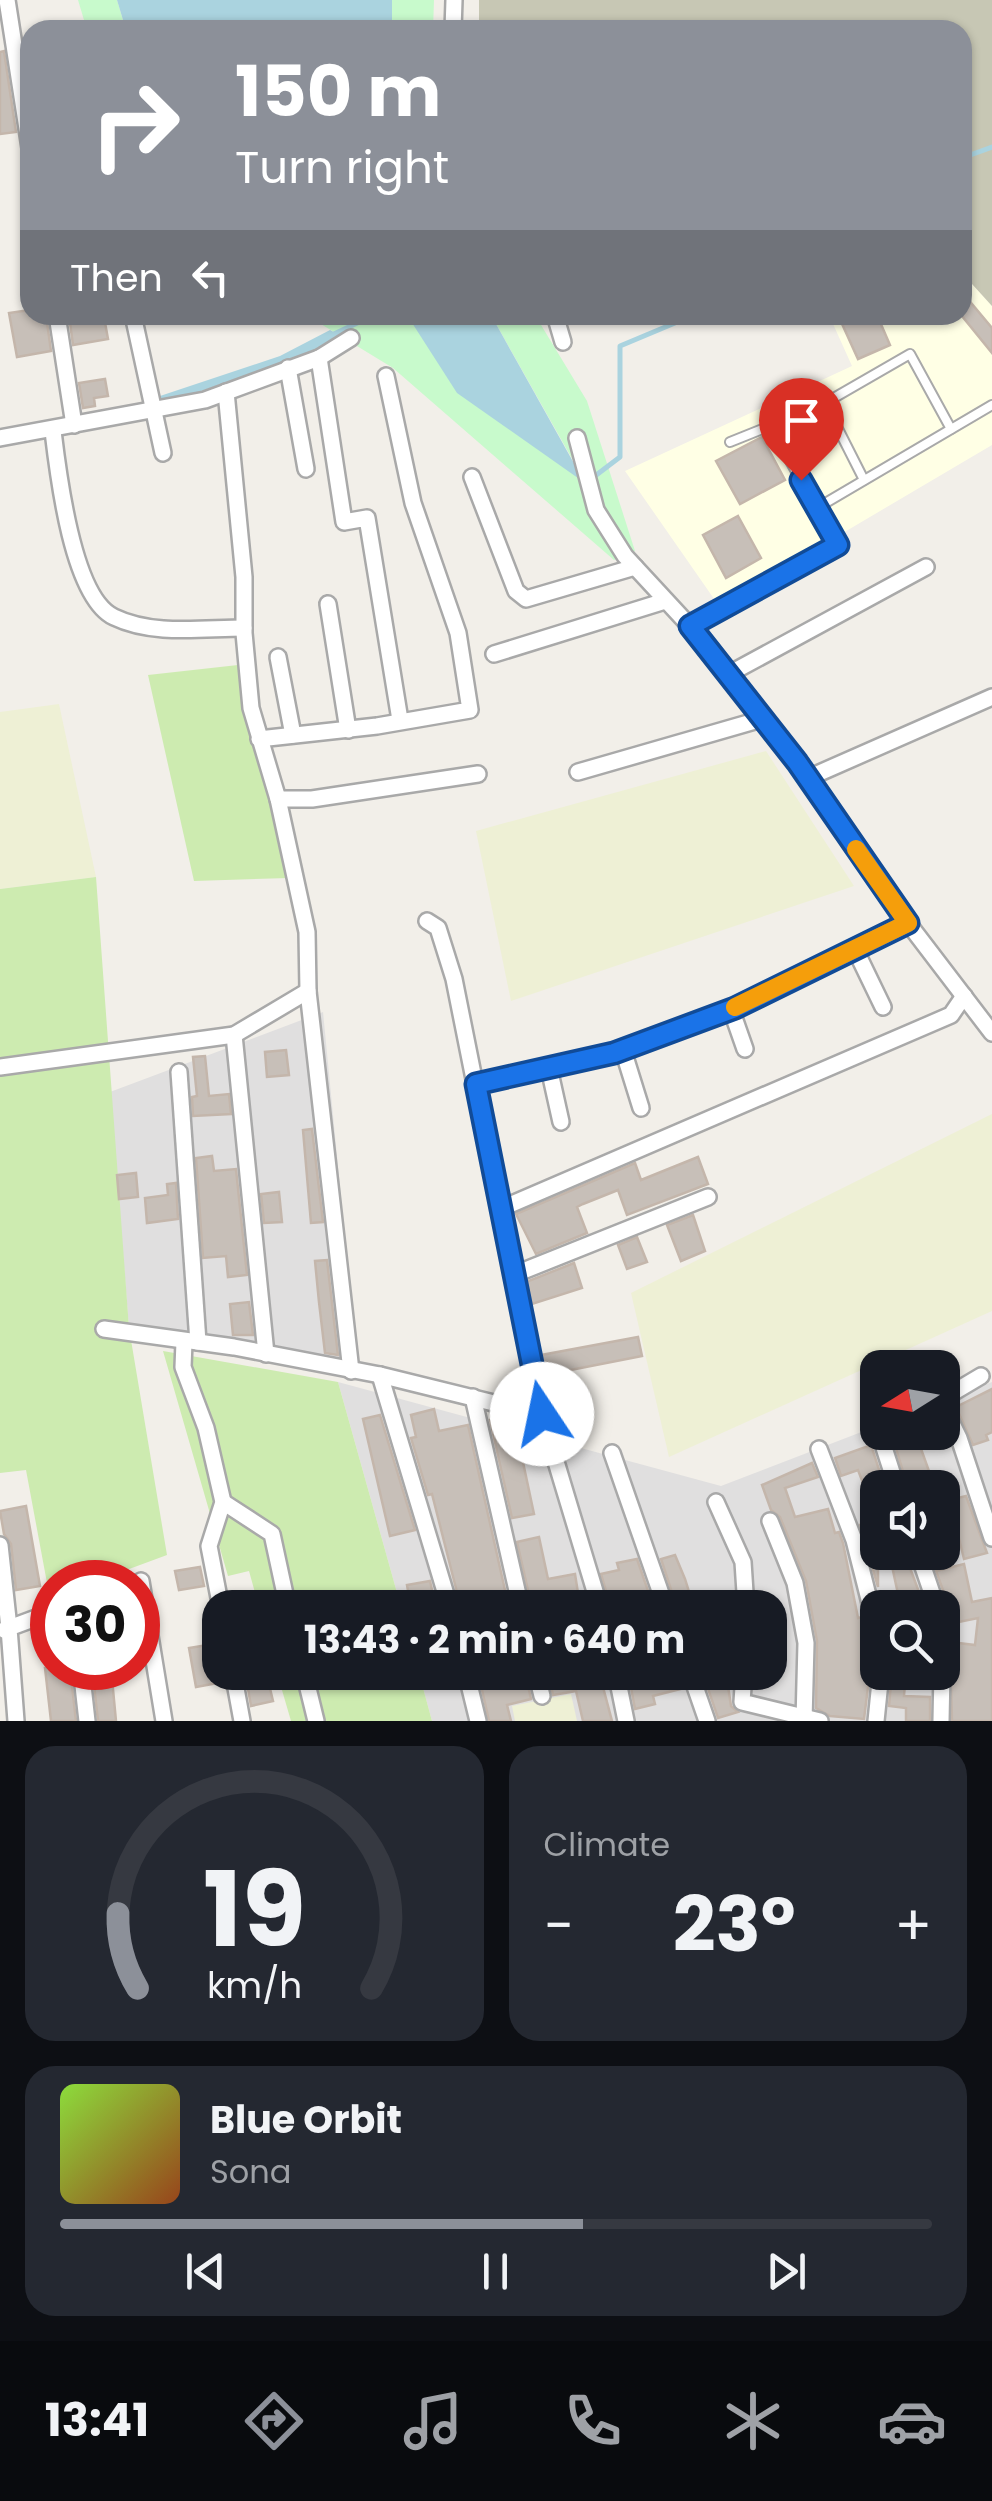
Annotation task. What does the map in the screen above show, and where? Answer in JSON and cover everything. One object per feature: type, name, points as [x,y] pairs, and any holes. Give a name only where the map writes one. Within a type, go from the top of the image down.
[{"type":"street","points":[[6,0],[20,86]]},
{"type":"street","points":[[58,325],[74,425]]},
{"type":"street","points":[[134,325],[163,453]]},
{"type":"street","points":[[558,325],[563,342]]},
{"type":"street","points":[[0,438],[152,412],[226,392],[319,358],[351,338]]},
{"type":"street","points":[[319,358],[344,522],[367,518],[400,720]]},
{"type":"street","points":[[288,368],[306,469]]},
{"type":"street","points":[[259,739],[348,730],[470,710],[458,633],[413,503],[386,376]]},
{"type":"street","points":[[226,392],[244,577],[251,708],[278,800],[307,932],[308,991],[351,1371]]},
{"type":"street","points":[[53,430],[67,524],[92,592],[111,616],[156,629],[244,628]]},
{"type":"street","points":[[577,438],[596,510],[635,567],[690,626],[808,778],[908,923],[990,1025]]},
{"type":"street","points":[[472,478],[516,591],[526,599],[635,567]]},
{"type":"street","points":[[727,674],[926,567]]},
{"type":"street","points":[[494,654],[665,601]]},
{"type":"street","points":[[328,604],[348,730]]},
{"type":"street","points":[[278,656],[293,735]]},
{"type":"street","points":[[808,778],[992,697]]},
{"type":"street","points":[[578,772],[762,719]]},
{"type":"street","points":[[278,800],[312,799],[478,774]]},
{"type":"street","points":[[427,921],[438,928],[454,979],[542,1414],[595,1590]]},
{"type":"street","points":[[476,1084],[623,1050],[730,1009],[908,923]]},
{"type":"street","points":[[854,949],[883,1008]]},
{"type":"street","points":[[0,1066],[234,1035],[308,991]]},
{"type":"street","points":[[500,1209],[951,1015],[964,996]]},
{"type":"street","points":[[730,1009],[746,1049]]},
{"type":"street","points":[[234,1035],[266,1354]]},
{"type":"street","points":[[623,1050],[641,1108]]},
{"type":"street","points":[[549,1068],[561,1122]]},
{"type":"street","points":[[179,1072],[191,1342],[183,1367],[206,1428],[222,1502],[209,1546],[218,1590]]},
{"type":"street","points":[[513,1275],[708,1197]]},
{"type":"street","points":[[104,1329],[380,1376],[542,1414]]},
{"type":"street","points":[[380,1376],[445,1590]]},
{"type":"street","points":[[960,1389],[982,1376]]},
{"type":"street","points":[[473,1397],[518,1590]]},
{"type":"street","points":[[819,1449],[854,1540],[867,1590]]},
{"type":"street","points":[[960,1449],[992,1538]]},
{"type":"street","points":[[612,1453],[660,1590]]},
{"type":"street","points":[[222,1502],[272,1534],[284,1590]]},
{"type":"street","points":[[716,1502],[743,1562],[745,1590]]},
{"type":"street","points":[[743,1690],[742,1702],[809,1720],[806,1643],[795,1583],[770,1521]]},
{"type":"street","points":[[0,1545],[16,1721]]},
{"type":"street","points":[[5,1630],[30,1620]]},
{"type":"street","points":[[84,1690],[87,1721]]},
{"type":"street","points":[[159,1690],[164,1721]]},
{"type":"street","points":[[236,1690],[242,1721]]},
{"type":"street","points":[[308,1690],[316,1721]]},
{"type":"street","points":[[470,1690],[478,1721]]},
{"type":"street","points":[[540,1690],[542,1696]]},
{"type":"street","points":[[620,1690],[626,1721]]},
{"type":"street","points":[[696,1690],[707,1721]]},
{"type":"street","points":[[876,1721],[879,1690]]},
{"type":"street","points":[[941,1721],[942,1690]]},
{"type":"lane","points":[[864,480],[825,403],[910,354],[951,429]]},
{"type":"lane","points":[[817,508],[992,405]]},
{"type":"lane","points":[[690,626],[838,545],[770,426],[730,442]]},
{"type":"shaded area","points":[[479,0],[992,0],[992,306],[972,284],[972,20],[479,20]]},
{"type":"shaded area","points":[[972,284],[992,306],[992,445],[719,606],[625,471],[852,366],[834,325],[972,325]]},
{"type":"shaded area","points":[[59,704],[96,877],[0,889],[0,712]]},
{"type":"shaded area","points":[[766,751],[854,886],[511,1001],[476,831]]},
{"type":"shaded area","points":[[323,1012],[357,1363],[129,1328],[110,1092]]},
{"type":"shaded area","points":[[992,1114],[992,1311],[906,1350],[860,1350],[860,1371],[669,1457],[631,1293]]},
{"type":"shaded area","points":[[338,1382],[721,1486],[860,1433],[860,1450],[960,1450],[960,1394],[992,1382],[992,1721],[432,1721],[424,1690],[787,1690],[787,1590],[396,1590]]},
{"type":"shaded area","points":[[571,1694],[577,1721],[515,1721],[512,1706]]},
{"type":"green space","points":[[78,0],[117,0],[123,20],[84,20]]},
{"type":"green space","points":[[392,0],[434,0],[433,20],[392,20]]},
{"type":"green space","points":[[322,325],[418,325],[584,480],[497,325],[541,325],[587,401],[635,551],[614,560],[393,368]]},
{"type":"green space","points":[[238,665],[289,878],[194,881],[148,675]]},
{"type":"green space","points":[[96,877],[129,1328],[167,1555],[153,1560],[43,1560],[26,1470],[0,1473],[0,889]]},
{"type":"green space","points":[[163,1351],[338,1382],[396,1590],[254,1590],[249,1571],[228,1576]]},
{"type":"green space","points":[[282,1690],[424,1690],[432,1721],[291,1721]]},
{"type":"water","points":[[117,0],[392,0],[392,20],[123,20]]},
{"type":"water","points":[[413,325],[497,325],[585,483],[457,393]]},
{"type":"water","points":[[330,330],[341,336],[301,356],[156,407],[154,398],[280,356]]},
{"type":"building","points":[[4,51],[16,132],[0,134],[0,52]]},
{"type":"building","points":[[972,304],[992,328],[992,353],[969,325]]},
{"type":"building","points":[[20,311],[20,325],[47,325],[51,351],[17,357],[9,313]]},
{"type":"building","points":[[70,325],[105,325],[108,339],[73,345]]},
{"type":"building","points":[[843,325],[881,325],[890,345],[858,359]]},
{"type":"building","points":[[105,379],[108,396],[94,398],[95,406],[83,408],[79,383]]},
{"type":"building","points":[[762,437],[785,480],[740,504],[716,461]]},
{"type":"building","points":[[738,516],[761,558],[726,578],[703,535]]},
{"type":"building","points":[[286,1050],[289,1075],[267,1077],[265,1052]]},
{"type":"building","points":[[205,1056],[209,1096],[229,1094],[231,1114],[193,1116],[192,1097],[197,1096],[193,1057]]},
{"type":"building","points":[[312,1129],[323,1222],[311,1223],[303,1130]]},
{"type":"building","points":[[212,1156],[214,1171],[236,1169],[247,1275],[228,1277],[226,1256],[203,1258],[196,1158]]},
{"type":"building","points":[[698,1157],[708,1184],[627,1215],[618,1190],[583,1204],[577,1207],[587,1233],[536,1254],[516,1214],[635,1163],[641,1180]]},
{"type":"building","points":[[136,1173],[138,1197],[119,1199],[117,1175]]},
{"type":"building","points":[[176,1183],[178,1219],[147,1223],[145,1198],[168,1195],[167,1184]]},
{"type":"building","points":[[279,1192],[282,1222],[264,1223],[261,1194]]},
{"type":"building","points":[[693,1215],[705,1251],[681,1261],[667,1225]]},
{"type":"building","points":[[637,1237],[647,1262],[627,1269],[618,1245]]},
{"type":"building","points":[[327,1260],[338,1355],[325,1353],[319,1302],[315,1261]]},
{"type":"building","points":[[574,1263],[582,1288],[532,1304],[526,1282]]},
{"type":"building","points":[[249,1302],[253,1335],[233,1335],[230,1304]]},
{"type":"building","points":[[638,1337],[642,1356],[545,1375],[541,1355]]},
{"type":"building","points":[[992,1389],[992,1432],[986,1435],[988,1440],[973,1445],[960,1416],[960,1405]]},
{"type":"building","points":[[434,1409],[439,1431],[468,1425],[505,1590],[456,1590],[432,1494],[428,1495],[411,1438],[416,1437],[411,1415]]},
{"type":"building","points":[[380,1415],[415,1530],[390,1536],[363,1419]]},
{"type":"building","points":[[490,1420],[514,1420],[534,1514],[512,1518]]},
{"type":"building","points":[[860,1449],[873,1450],[879,1470],[860,1470],[860,1475],[858,1470],[841,1476],[835,1458]]},
{"type":"building","points":[[896,1450],[921,1450],[929,1470],[903,1470]]},
{"type":"building","points":[[812,1463],[818,1477],[785,1488],[795,1517],[828,1509],[835,1533],[839,1532],[843,1543],[860,1618],[860,1690],[868,1690],[864,1719],[830,1716],[816,1708],[817,1641],[806,1581],[780,1517],[771,1510],[762,1485]]},
{"type":"building","points":[[966,1496],[987,1553],[964,1559],[960,1498]]},
{"type":"building","points":[[26,1506],[35,1560],[30,1560],[30,1588],[16,1590],[11,1544],[4,1534],[0,1511]]},
{"type":"building","points":[[539,1537],[548,1579],[575,1574],[578,1590],[528,1590],[517,1542]]},
{"type":"building","points":[[675,1555],[688,1590],[671,1590],[661,1559]]},
{"type":"building","points":[[637,1559],[648,1590],[606,1590],[601,1574],[619,1570],[617,1563]]},
{"type":"building","points":[[964,1564],[972,1602],[992,1598],[992,1721],[952,1721],[951,1690],[960,1690],[960,1643],[975,1645],[978,1618],[960,1622],[960,1590],[943,1590],[936,1571],[960,1570]]},
{"type":"building","points":[[200,1567],[204,1586],[179,1590],[175,1571]]},
{"type":"building","points":[[893,1570],[911,1570],[918,1590],[897,1590]]},
{"type":"building","points":[[430,1581],[432,1590],[408,1590],[407,1585]]},
{"type":"building","points":[[202,1646],[202,1686],[196,1687],[189,1648]]},
{"type":"building","points":[[47,1690],[72,1690],[76,1721],[51,1721]]},
{"type":"building","points":[[94,1690],[113,1690],[116,1721],[98,1721]]},
{"type":"building","points":[[248,1690],[270,1690],[273,1701],[251,1706]]},
{"type":"building","points":[[482,1690],[529,1690],[531,1699],[507,1705],[511,1721],[489,1721]]},
{"type":"building","points":[[552,1690],[604,1690],[612,1721],[583,1721],[576,1691],[553,1695]]},
{"type":"building","points":[[631,1690],[676,1690],[653,1696],[655,1704],[635,1709]]},
{"type":"building","points":[[708,1690],[729,1690],[731,1706],[738,1712],[718,1718]]},
{"type":"building","points":[[890,1690],[904,1690],[904,1696],[930,1697],[930,1721],[906,1721],[906,1708],[889,1706]]},
{"type":"waterway","points":[[972,154],[992,147]]},
{"type":"waterway","points":[[334,334],[353,325]]},
{"type":"waterway","points":[[591,479],[620,457],[620,346],[670,325]]},
{"type":"slow traffic","points":[[735,1007],[908,923],[856,849]]},
{"type":"route","points":[[542,1414],[476,1084],[614,1053],[735,1008],[908,923],[797,762],[690,626],[838,545],[801,480]]}]
